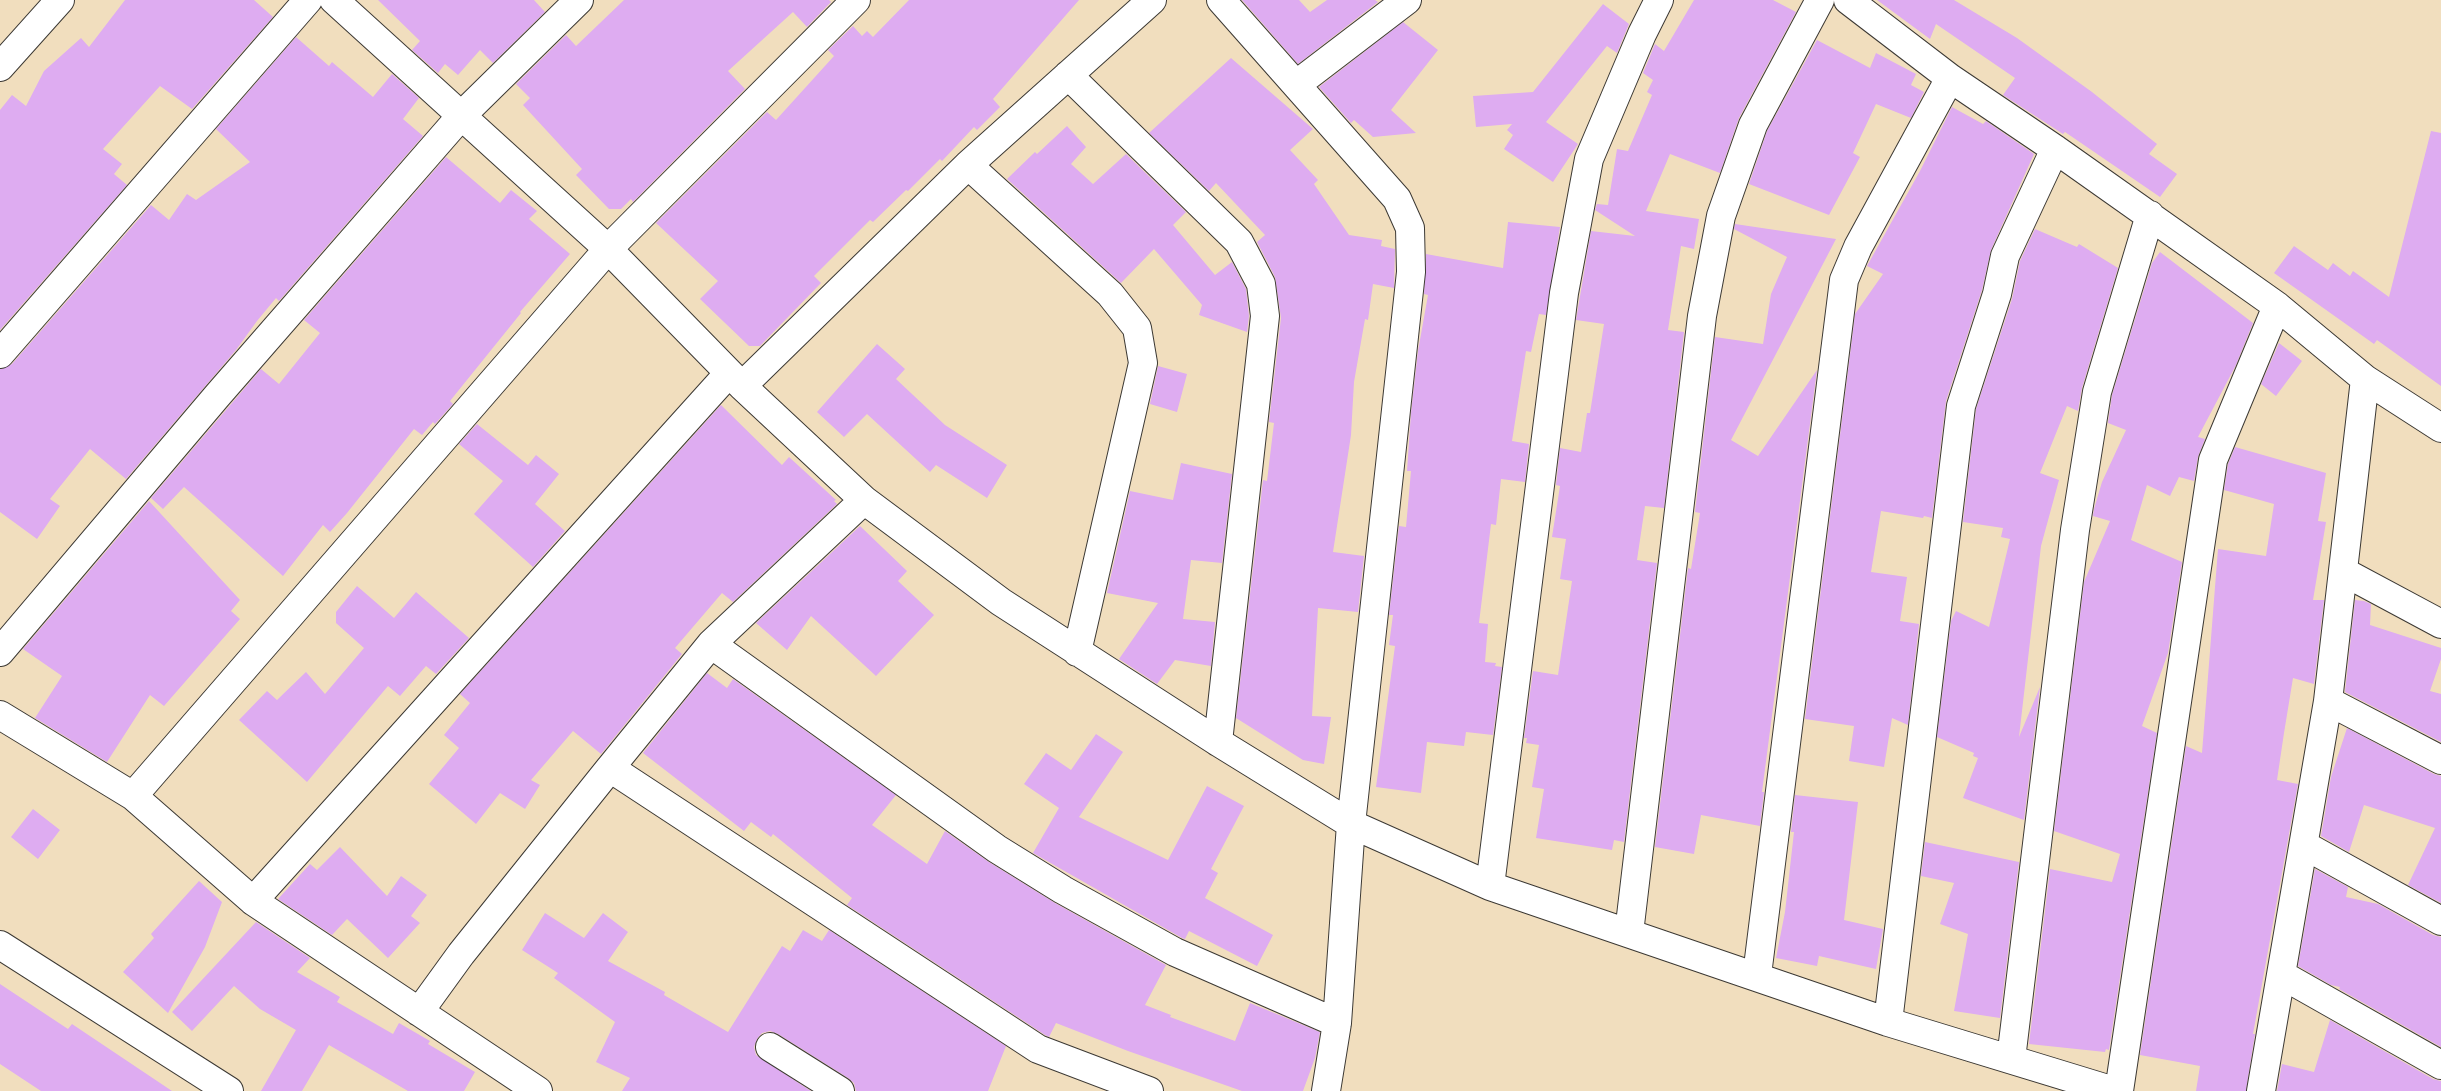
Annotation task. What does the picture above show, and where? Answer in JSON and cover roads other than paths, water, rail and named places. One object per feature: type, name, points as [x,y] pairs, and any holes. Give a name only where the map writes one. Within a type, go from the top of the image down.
[{"type":"street","points":[[0,67],[60,0]]},
{"type":"street","points":[[0,354],[308,0]]},
{"type":"street","points":[[334,0],[608,249],[736,380],[864,500],[1001,602],[1218,742],[1351,824],[1490,886],[1757,975],[1888,1022],[2114,1091]]},
{"type":"street","points":[[0,652],[216,396],[461,116],[579,0]]},
{"type":"street","points":[[133,796],[608,249],[856,0]]},
{"type":"street","points":[[253,901],[736,380],[968,165],[1152,0]]},
{"type":"street","points":[[1221,0],[1397,199],[1410,228],[1411,272],[1351,824],[1337,1023],[1326,1091]]},
{"type":"street","points":[[1297,84],[1407,0]]},
{"type":"street","points":[[1490,886],[1564,294],[1589,159],[1642,34],[1659,0]]},
{"type":"street","points":[[1629,933],[1702,316],[1721,216],[1752,126],[1820,0]]},
{"type":"street","points":[[1848,0],[1950,78],[2055,148],[2277,306],[2365,380],[2441,428]]},
{"type":"street","points":[[1068,75],[1239,242],[1261,284],[1265,316],[1218,742]]},
{"type":"street","points":[[1757,975],[1844,280],[1858,247],[1950,78]]},
{"type":"street","points":[[1888,1022],[1961,406],[1997,294],[2005,256],[2055,148]]},
{"type":"street","points":[[968,165],[1110,294],[1137,328],[1143,363],[1077,652]]},
{"type":"street","points":[[2011,1059],[2075,530],[2097,392],[2150,215]]},
{"type":"street","points":[[2119,1091],[2214,460],[2277,306]]},
{"type":"street","points":[[2261,1091],[2328,701],[2365,380]]},
{"type":"street","points":[[419,1012],[461,954],[711,644],[864,500]]},
{"type":"street","points":[[2344,572],[2441,624]]},
{"type":"street","points":[[711,644],[997,849],[1063,890],[1175,952],[1337,1023]]},
{"type":"street","points":[[2328,701],[2441,760]]},
{"type":"street","points":[[0,715],[133,796],[253,901],[538,1091]]},
{"type":"street","points":[[610,768],[1038,1050],[1149,1091]]},
{"type":"street","points":[[2304,845],[2441,921]]},
{"type":"street","points":[[0,945],[229,1091]]},
{"type":"street","points":[[2282,974],[2441,1065]]},
{"type":"street","points":[[770,1047],[840,1091]]}]
